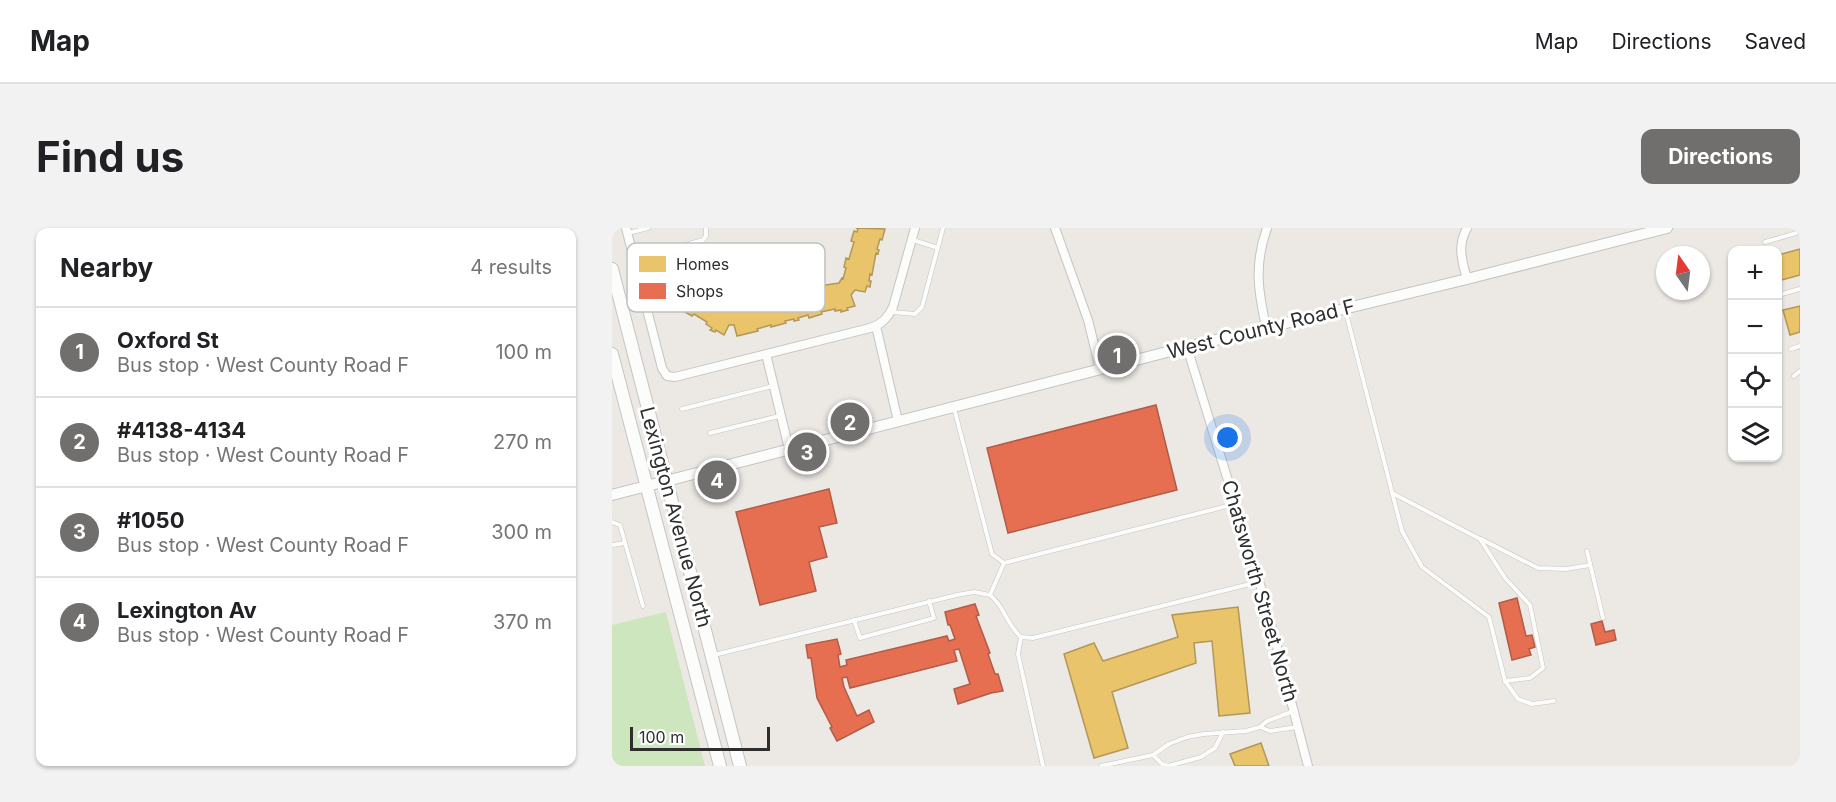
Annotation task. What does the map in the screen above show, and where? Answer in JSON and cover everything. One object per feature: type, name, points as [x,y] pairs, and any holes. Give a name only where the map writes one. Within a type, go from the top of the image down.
[{"type":"main road","name":"Lexington Avenue North","points":[[612,268],[740,766]]},
{"type":"main road","name":"Lexington Avenue North","points":[[612,354],[720,766]]},
{"type":"street","points":[[648,312],[662,368],[667,376],[675,377],[876,327],[891,312],[915,228]]},
{"type":"street","points":[[1055,228],[1088,320],[1100,369]]},
{"type":"street","points":[[1266,327],[1258,294],[1257,278],[1260,252],[1267,228]]},
{"type":"street","points":[[1467,228],[1461,245],[1461,255],[1467,279]]},
{"type":"street","name":"West County Road F","points":[[612,495],[1100,369],[1667,228]]},
{"type":"street","points":[[876,327],[898,421]]},
{"type":"street","name":"Chatsworth Street North","points":[[1187,347],[1259,582],[1308,766]]},
{"type":"street","points":[[766,354],[789,449]]},
{"type":"lane","points":[[627,231],[648,228]]},
{"type":"lane","points":[[691,243],[702,240],[706,234],[706,228]]},
{"type":"lane","points":[[891,312],[915,314],[922,307],[943,228]]},
{"type":"lane","points":[[1765,242],[1800,232]]},
{"type":"lane","points":[[912,240],[938,248]]},
{"type":"lane","points":[[1782,294],[1800,289]]},
{"type":"lane","points":[[1344,308],[1402,531],[1422,567],[1490,617],[1505,681],[1518,699],[1532,704],[1554,701]]},
{"type":"lane","points":[[1791,349],[1800,346]]},
{"type":"lane","points":[[1794,376],[1800,371]]},
{"type":"lane","points":[[682,409],[773,386]]},
{"type":"lane","points":[[954,407],[992,554],[1004,563]]},
{"type":"lane","points":[[710,433],[781,416]]},
{"type":"lane","points":[[1392,493],[1538,568],[1566,569],[1590,565]]},
{"type":"lane","points":[[1004,563],[1236,504]]},
{"type":"lane","points":[[612,522],[620,525],[643,606]]},
{"type":"lane","points":[[1480,539],[1505,578],[1530,605],[1543,668],[1530,678],[1505,681]]},
{"type":"lane","points":[[612,545],[625,543]]},
{"type":"lane","points":[[1587,551],[1603,618]]},
{"type":"lane","points":[[990,595],[1004,563]]},
{"type":"lane","points":[[712,655],[974,592],[990,595],[1002,606],[1012,629],[1021,637],[1033,638],[1259,582]]},
{"type":"lane","points":[[854,620],[860,638],[934,618],[929,601]]},
{"type":"lane","points":[[1021,637],[1018,654],[1043,766]]},
{"type":"lane","points":[[1101,766],[1153,755],[1169,744],[1187,737],[1237,732],[1260,727],[1267,721],[1294,711]]},
{"type":"lane","points":[[1260,727],[1270,731],[1298,727]]},
{"type":"lane","points":[[1153,755],[1162,764],[1168,766],[1201,757],[1215,748],[1223,732]]},
{"type":"green space","points":[[666,612],[705,766],[612,766],[612,625]]},
{"type":"building: Homes","points":[[856,228],[885,229],[877,249],[879,250],[878,254],[876,253],[872,275],[870,274],[870,287],[867,286],[865,292],[855,290],[851,295],[855,306],[847,308],[848,310],[825,311],[825,285],[839,283],[843,279],[846,258],[849,259],[854,242],[851,241],[854,231],[857,232]]},
{"type":"building: Homes","points":[[1800,249],[1800,275],[1782,280],[1782,254]]},
{"type":"building: Homes","points":[[1800,306],[1800,332],[1790,335],[1783,310]]},
{"type":"building: Homes","points":[[685,312],[821,312],[822,314],[809,318],[808,315],[798,318],[799,320],[785,321],[786,323],[771,327],[771,325],[737,336],[734,325],[729,325],[724,335],[716,330],[715,332],[710,330],[712,328],[706,324],[707,322],[694,314],[692,316]]},
{"type":"building: Homes","points":[[1238,607],[1250,713],[1219,716],[1212,641],[1194,643],[1196,663],[1112,692],[1128,748],[1094,758],[1064,654],[1094,643],[1103,661],[1178,637],[1172,615]]},
{"type":"building: Homes","points":[[1261,743],[1269,766],[1235,766],[1230,754]]},
{"type":"building: Shops","points":[[1156,405],[1177,490],[1008,533],[987,448]]},
{"type":"building: Shops","points":[[829,489],[837,523],[819,527],[827,557],[809,562],[816,591],[760,605],[736,512]]},
{"type":"building: Shops","points":[[1517,598],[1526,636],[1532,635],[1535,647],[1529,649],[1531,655],[1512,660],[1499,603]]},
{"type":"building: Shops","points":[[975,604],[979,615],[976,616],[990,653],[988,654],[1003,691],[958,704],[954,689],[970,684],[959,649],[954,650],[957,661],[850,688],[847,677],[842,678],[857,716],[869,710],[874,722],[837,741],[817,698],[811,658],[808,658],[806,645],[837,639],[841,654],[838,655],[840,667],[847,665],[846,660],[947,636],[949,641],[955,639],[945,612]]},
{"type":"building: Shops","points":[[1602,621],[1605,632],[1614,630],[1616,640],[1596,645],[1591,624]]},
{"type":"place","name":"Oxford St","points":[[1117,355]]},
{"type":"place","name":"#4138-4134","points":[[850,422]]},
{"type":"place","name":"#1050","points":[[807,452]]},
{"type":"place","name":"Lexington Av","points":[[717,480]]}]
